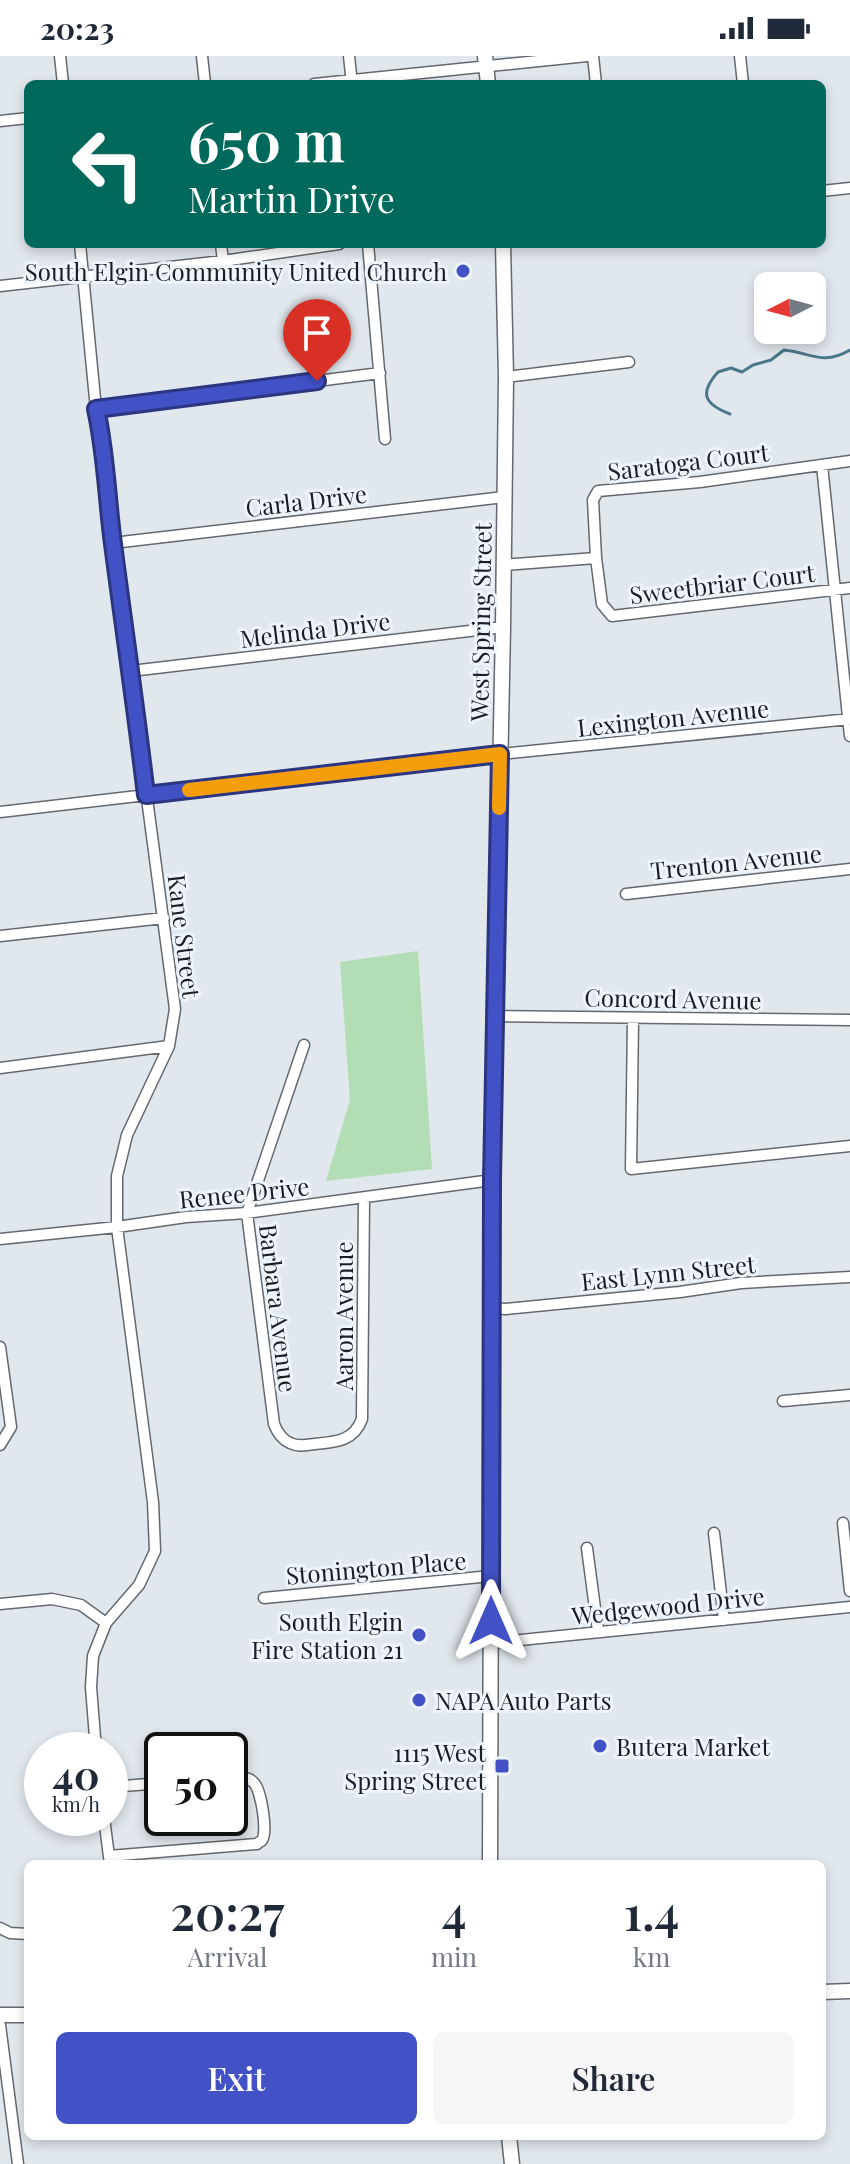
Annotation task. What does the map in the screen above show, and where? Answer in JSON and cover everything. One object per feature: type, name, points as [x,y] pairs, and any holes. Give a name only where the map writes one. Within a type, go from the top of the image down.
[{"type":"main road","name":"West Spring Street","points":[[490,1860],[492,1180],[506,377],[503,248]]},
{"type":"main road","points":[[826,1992],[850,1991]]},
{"type":"main road","points":[[0,2015],[24,2015]]},
{"type":"main road","points":[[509,2140],[512,2164]]},
{"type":"street","points":[[60,56],[63,80]]},
{"type":"street","points":[[202,56],[205,80]]},
{"type":"street","points":[[349,56],[352,80]]},
{"type":"street","points":[[365,80],[486,61],[590,56],[595,80]]},
{"type":"street","points":[[740,56],[743,80]]},
{"type":"street","points":[[0,121],[24,118]]},
{"type":"street","points":[[826,191],[850,188]]},
{"type":"street","name":"Kane Street","points":[[80,248],[96,409],[103,440],[113,543],[175,1009],[169,1046],[127,1135],[117,1176],[117,1227],[153,1502],[155,1551],[139,1585],[106,1623],[93,1656],[91,1687],[95,1732]]},
{"type":"street","points":[[221,248],[223,261]]},
{"type":"street","points":[[0,286],[312,248]]},
{"type":"street","points":[[368,248],[385,439]]},
{"type":"street","points":[[506,377],[629,362]]},
{"type":"street","points":[[96,409],[380,373]]},
{"type":"street","name":"Saratoga Court","points":[[596,558],[593,500],[598,491],[700,482],[850,461]]},
{"type":"street","points":[[822,465],[850,736]]},
{"type":"street","name":"Carla Drive","points":[[113,543],[504,497]]},
{"type":"street","points":[[503,565],[596,558]]},
{"type":"street","name":"Sweetbriar Court","points":[[596,558],[602,604],[612,616],[850,588]]},
{"type":"street","name":"Melinda Drive","points":[[131,671],[503,627]]},
{"type":"street","name":"Lexington Avenue","points":[[0,812],[500,754],[849,719]]},
{"type":"street","name":"Trenton Avenue","points":[[626,894],[850,869]]},
{"type":"street","points":[[0,936],[164,918]]},
{"type":"street","name":"Concord Avenue","points":[[496,1016],[850,1020]]},
{"type":"street","points":[[633,1019],[631,1169],[850,1146]]},
{"type":"street","name":"Barbara Avenue","points":[[283,1439],[272,1417],[247,1213],[304,1045]]},
{"type":"street","points":[[0,1068],[169,1046]]},
{"type":"street","name":"Renee Drive","points":[[0,1239],[186,1217],[247,1213],[492,1180]]},
{"type":"street","name":"Aaron Avenue","points":[[283,1439],[299,1445],[339,1441],[355,1432],[362,1419],[364,1198]]},
{"type":"street","name":"East Lynn Street","points":[[491,1308],[680,1292],[741,1283],[850,1277]]},
{"type":"street","points":[[0,1347],[11,1427],[0,1445]]},
{"type":"street","points":[[783,1401],[850,1395]]},
{"type":"street","points":[[843,1523],[850,1591]]},
{"type":"street","points":[[714,1533],[724,1620]]},
{"type":"street","points":[[587,1548],[598,1631]]},
{"type":"street","name":"Stonington Place","points":[[264,1598],[491,1576]]},
{"type":"street","points":[[0,1604],[52,1599],[81,1605],[106,1623]]},
{"type":"street","name":"Wedgewood Drive","points":[[491,1643],[850,1607]]},
{"type":"street","points":[[106,1836],[109,1860],[257,1844],[265,1831],[259,1789],[248,1779]]},
{"type":"street","points":[[0,1928],[10,1933],[24,1934]]},
{"type":"street","points":[[0,2025],[18,2164]]},
{"type":"green space","points":[[418,951],[432,1169],[326,1181],[350,1100],[340,962]]},
{"type":"waterway","points":[[730,414],[714,406],[707,397],[708,386],[718,372],[731,368],[742,372],[771,360],[784,350],[824,358],[850,350]]},
{"type":"slow traffic","points":[[189,790],[500,754],[499,808]]},
{"type":"place","name":"South Elgin Community United Church","points":[[463,271]]},
{"type":"place","name":"South Elgin Fire Station 21","points":[[419,1635]]},
{"type":"place","name":"NAPA Auto Parts","points":[[419,1700]]},
{"type":"place","name":"Butera Market","points":[[600,1746]]},
{"type":"place","name":"1115 West Spring Street","points":[[502,1766]]},
{"type":"route","points":[[317,381],[96,409],[103,440],[104,471],[146,795],[500,754],[492,1180],[491,1621]]}]
